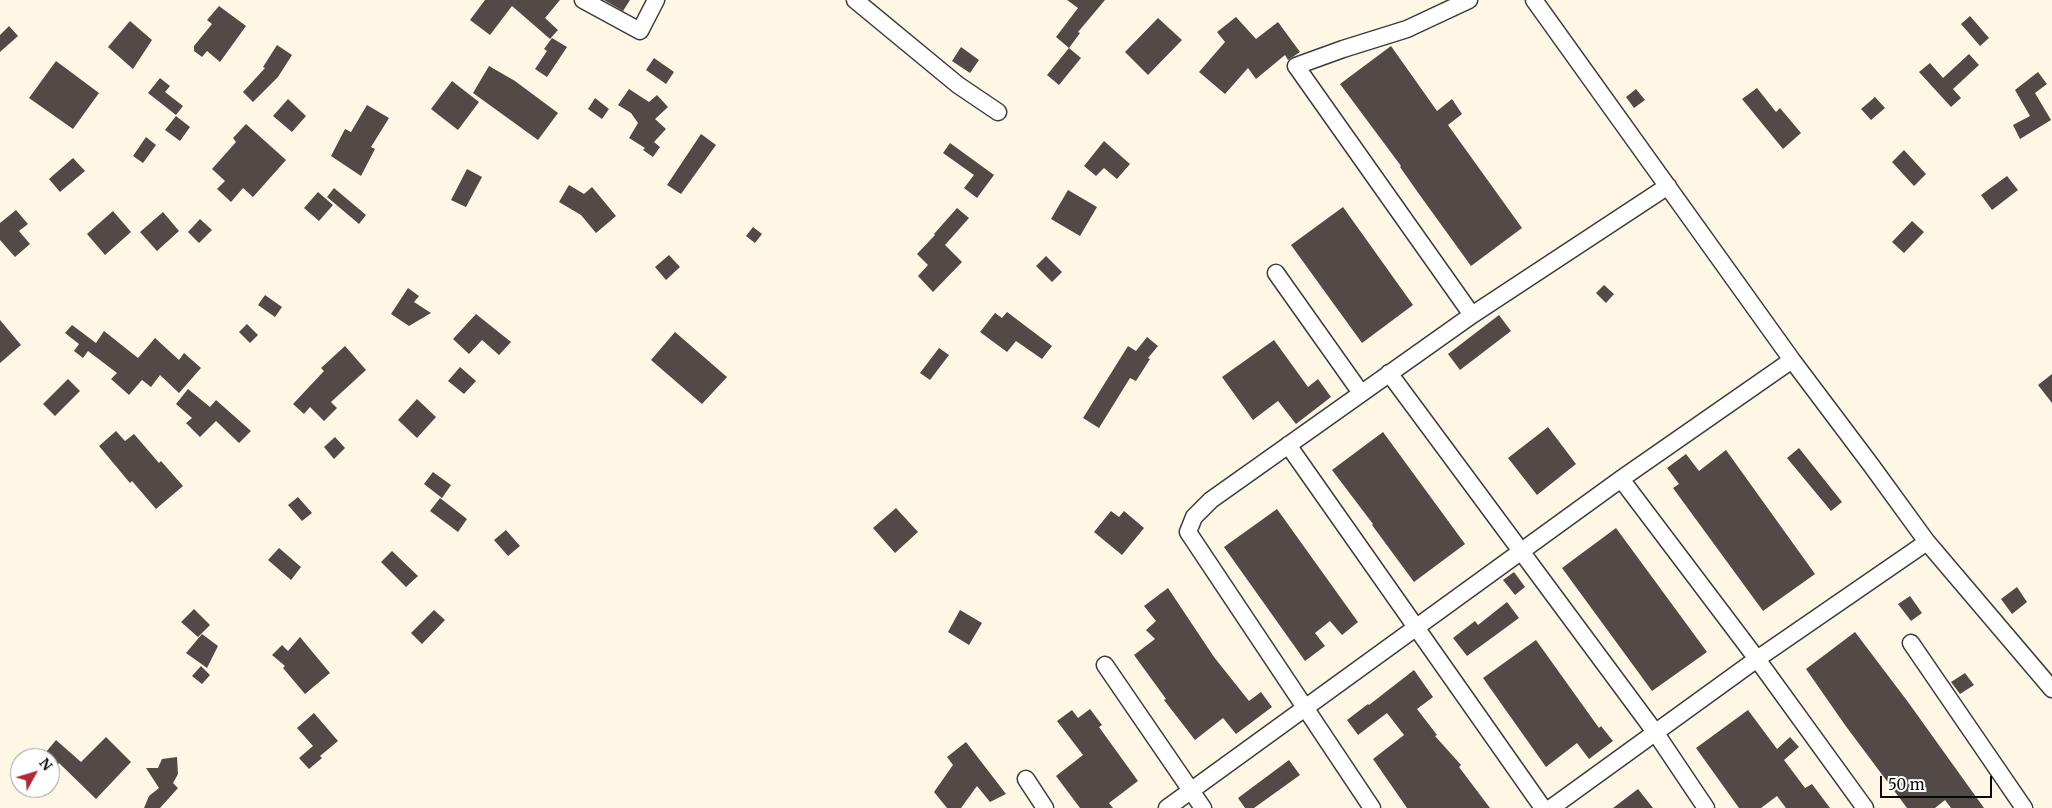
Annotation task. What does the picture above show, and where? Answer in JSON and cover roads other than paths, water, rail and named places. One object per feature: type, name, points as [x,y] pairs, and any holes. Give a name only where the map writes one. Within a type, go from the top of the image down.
[{"type":"street","points":[[583,0],[640,31],[656,0]]},
{"type":"street","points":[[856,0],[958,85],[998,112]]},
{"type":"street","points":[[1469,0],[1407,29],[1343,48],[1296,66],[1472,315]]},
{"type":"street","points":[[1534,0],[1792,360],[1926,542],[2052,689]]},
{"type":"street","points":[[1372,808],[1188,532],[1194,517],[1211,500],[1472,315],[1668,186]]},
{"type":"street","points":[[1276,274],[1361,394]]},
{"type":"street","points":[[1167,808],[1304,707],[1522,553],[1621,479],[1792,360]]},
{"type":"street","points":[[1389,373],[1655,732],[1706,808]]},
{"type":"street","points":[[1288,445],[1543,808]]},
{"type":"street","points":[[1621,479],[1757,659],[1865,808]]},
{"type":"street","points":[[1551,808],[1757,659],[1926,542]]},
{"type":"street","points":[[1911,643],[2024,808]]},
{"type":"street","points":[[1105,665],[1203,808]]},
{"type":"street","points":[[1026,779],[1046,808]]}]
